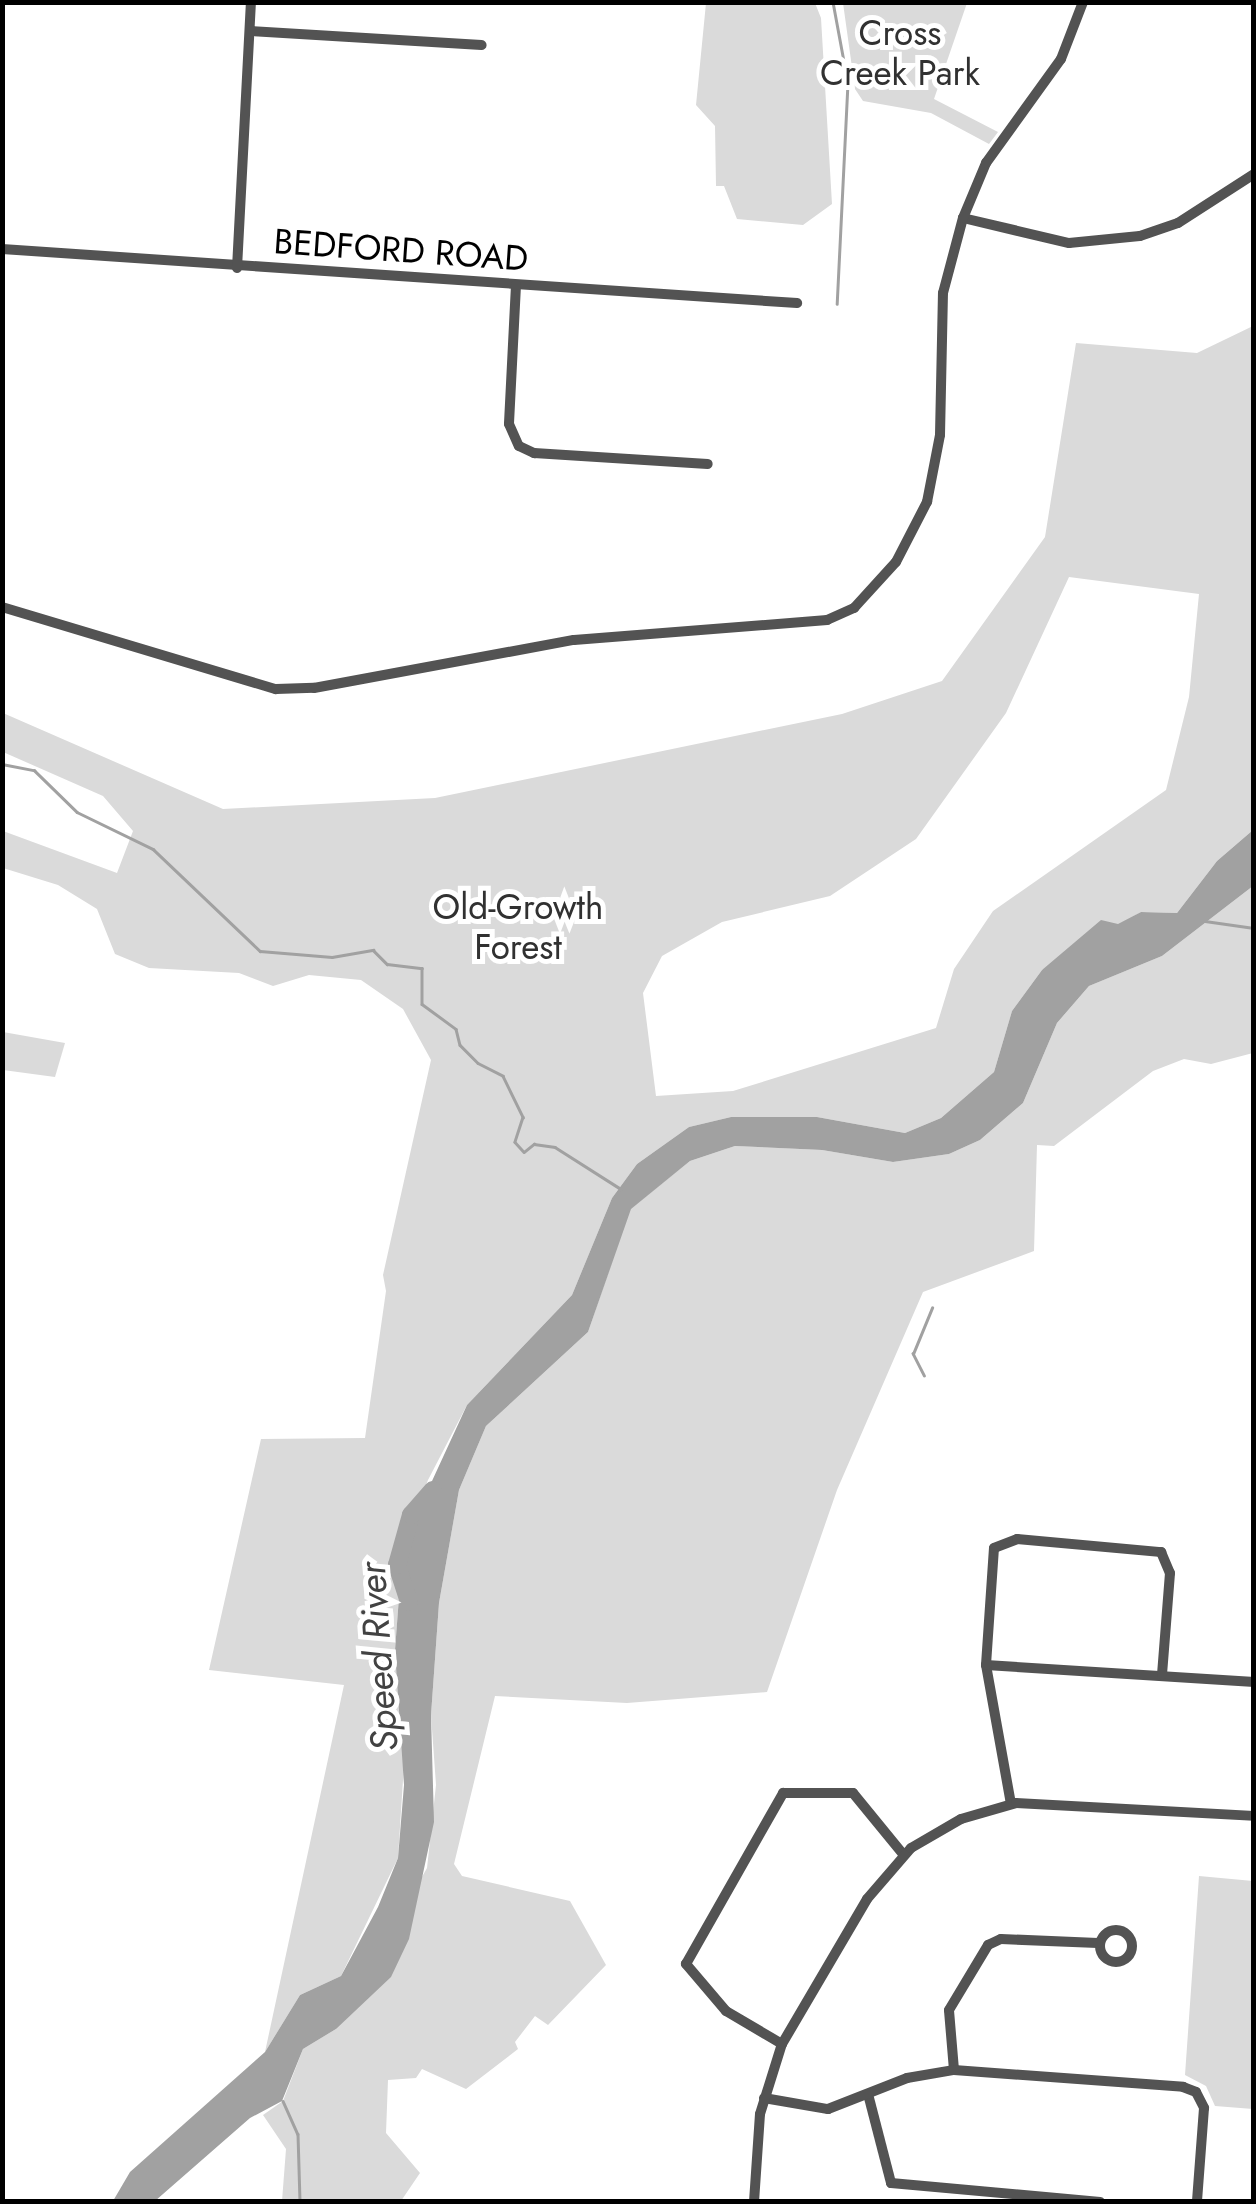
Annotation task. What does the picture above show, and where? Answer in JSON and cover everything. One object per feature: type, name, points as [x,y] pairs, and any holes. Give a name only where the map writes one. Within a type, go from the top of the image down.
[{"type":"street","points":[[237,268],[251,2]]},
{"type":"street","points":[[2,606],[276,689],[314,688],[574,640],[827,620],[877,589],[927,502],[940,435],[943,293],[963,218],[986,164],[1060,59],[1083,2]]},
{"type":"street","points":[[251,30],[482,45]]},
{"type":"street","points":[[963,218],[1069,243],[1140,236],[1178,222],[1254,174]]},
{"type":"street","name":"BEDFORD ROAD","points":[[2,248],[237,268],[797,303]]},
{"type":"street","points":[[516,285],[509,424],[519,446],[534,453],[708,464]]},
{"type":"street","points":[[1012,1804],[986,1665],[991,1552],[1017,1539],[1149,1548],[1164,1556],[1170,1574],[1162,1676]]},
{"type":"street","points":[[986,1665],[1254,1682]]},
{"type":"street","points":[[782,2044],[726,2011],[686,1964],[783,1793],[853,1792],[903,1854]]},
{"type":"street","points":[[754,2202],[764,2098],[782,2044],[866,1899],[903,1854],[952,1823],[1012,1804],[1254,1816]]},
{"type":"street","points":[[954,2070],[949,2010],[988,1945],[1001,1939],[1098,1944]]},
{"type":"street","points":[[764,2098],[828,2109],[954,2070],[1196,2092],[1204,2108],[1197,2202]]},
{"type":"street","points":[[868,2094],[891,2183],[1100,2202]]},
{"type":"green space","points":[[706,3],[815,3],[821,18],[832,204],[803,225],[737,219],[724,186],[716,186],[715,126],[696,105]]},
{"type":"green space","name":"Cross Creek Park","points":[[843,3],[967,3],[934,99],[998,132],[989,144],[931,113],[863,101],[855,89]]},
{"type":"green space","name":"Old-Growth Forest","points":[[1253,326],[1253,830],[1217,861],[1177,913],[1141,912],[1042,970],[1012,1011],[994,1072],[941,1118],[905,1133],[817,1117],[731,1117],[689,1127],[637,1164],[612,1198],[572,1295],[467,1405],[428,1480],[403,1544],[395,1650],[405,1749],[398,1858],[341,1976],[300,1995],[265,2052],[344,1685],[209,1670],[261,1439],[365,1438],[386,1291],[383,1275],[431,1060],[403,1009],[361,980],[309,975],[273,986],[239,973],[149,968],[115,954],[97,909],[58,885],[3,868],[3,831],[117,873],[133,831],[103,796],[3,752],[3,713],[223,809],[435,798],[842,714],[942,681],[1045,537],[1076,343],[1197,353]],"holes":[[[1069,577],[1199,594],[1189,697],[1166,790],[993,911],[954,969],[936,1028],[733,1091],[656,1096],[643,993],[662,956],[722,922],[830,896],[916,839],[1006,713]]]},
{"type":"green space","points":[[1253,886],[1253,1053],[1211,1064],[1184,1059],[1153,1071],[1054,1146],[1037,1145],[1034,1251],[923,1292],[837,1490],[767,1692],[627,1703],[495,1696],[454,1864],[462,1876],[570,1901],[606,1965],[548,2025],[535,2016],[515,2042],[518,2049],[466,2089],[422,2069],[416,2078],[388,2080],[386,2133],[420,2173],[401,2201],[282,2201],[286,2149],[263,2115],[283,2101],[303,2049],[336,2029],[427,1868],[436,1785],[431,1715],[439,1603],[459,1490],[486,1426],[588,1332],[630,1209],[690,1161],[735,1146],[822,1150],[893,1162],[949,1154],[980,1140],[1023,1103],[1057,1023],[1089,986],[1162,956]]},
{"type":"green space","points":[[3,1032],[65,1043],[55,1077],[3,1070]]},
{"type":"green space","points":[[1199,1876],[1253,1881],[1253,2109],[1215,2106],[1206,2086],[1185,2075]]},
{"type":"shaded area","points":[[1253,830],[1253,886],[1162,956],[1089,986],[1057,1023],[1023,1103],[980,1140],[949,1154],[893,1162],[822,1150],[735,1146],[690,1161],[631,1209],[588,1332],[486,1426],[459,1490],[439,1603],[431,1715],[434,1822],[409,1939],[391,1977],[336,2029],[303,2049],[282,2101],[250,2118],[155,2201],[113,2201],[130,2172],[265,2052],[300,1995],[341,1976],[378,1907],[398,1858],[404,1785],[395,1650],[403,1544],[467,1405],[572,1295],[612,1198],[637,1164],[689,1127],[731,1117],[817,1117],[905,1133],[941,1118],[994,1072],[1012,1011],[1042,970],[1101,920],[1118,924],[1141,912],[1177,913],[1217,861]]},
{"type":"waterway","points":[[833,2],[848,83],[837,304]]},
{"type":"waterway","points":[[2,764],[34,770],[77,812],[153,849],[260,951],[332,957],[373,950],[387,964],[422,968],[422,1004],[456,1029],[460,1045],[478,1063],[503,1076],[523,1117],[515,1142],[524,1152],[534,1144],[555,1147],[621,1189]]},
{"type":"waterway","points":[[1205,921],[1254,928]]},
{"type":"waterway","points":[[924,1376],[913,1354],[932,1308]]},
{"type":"waterway","name":"Speed River","points":[[409,1602],[397,1565],[411,1515],[433,1490]]},
{"type":"waterway","points":[[283,2101],[298,2134],[300,2202]]}]
